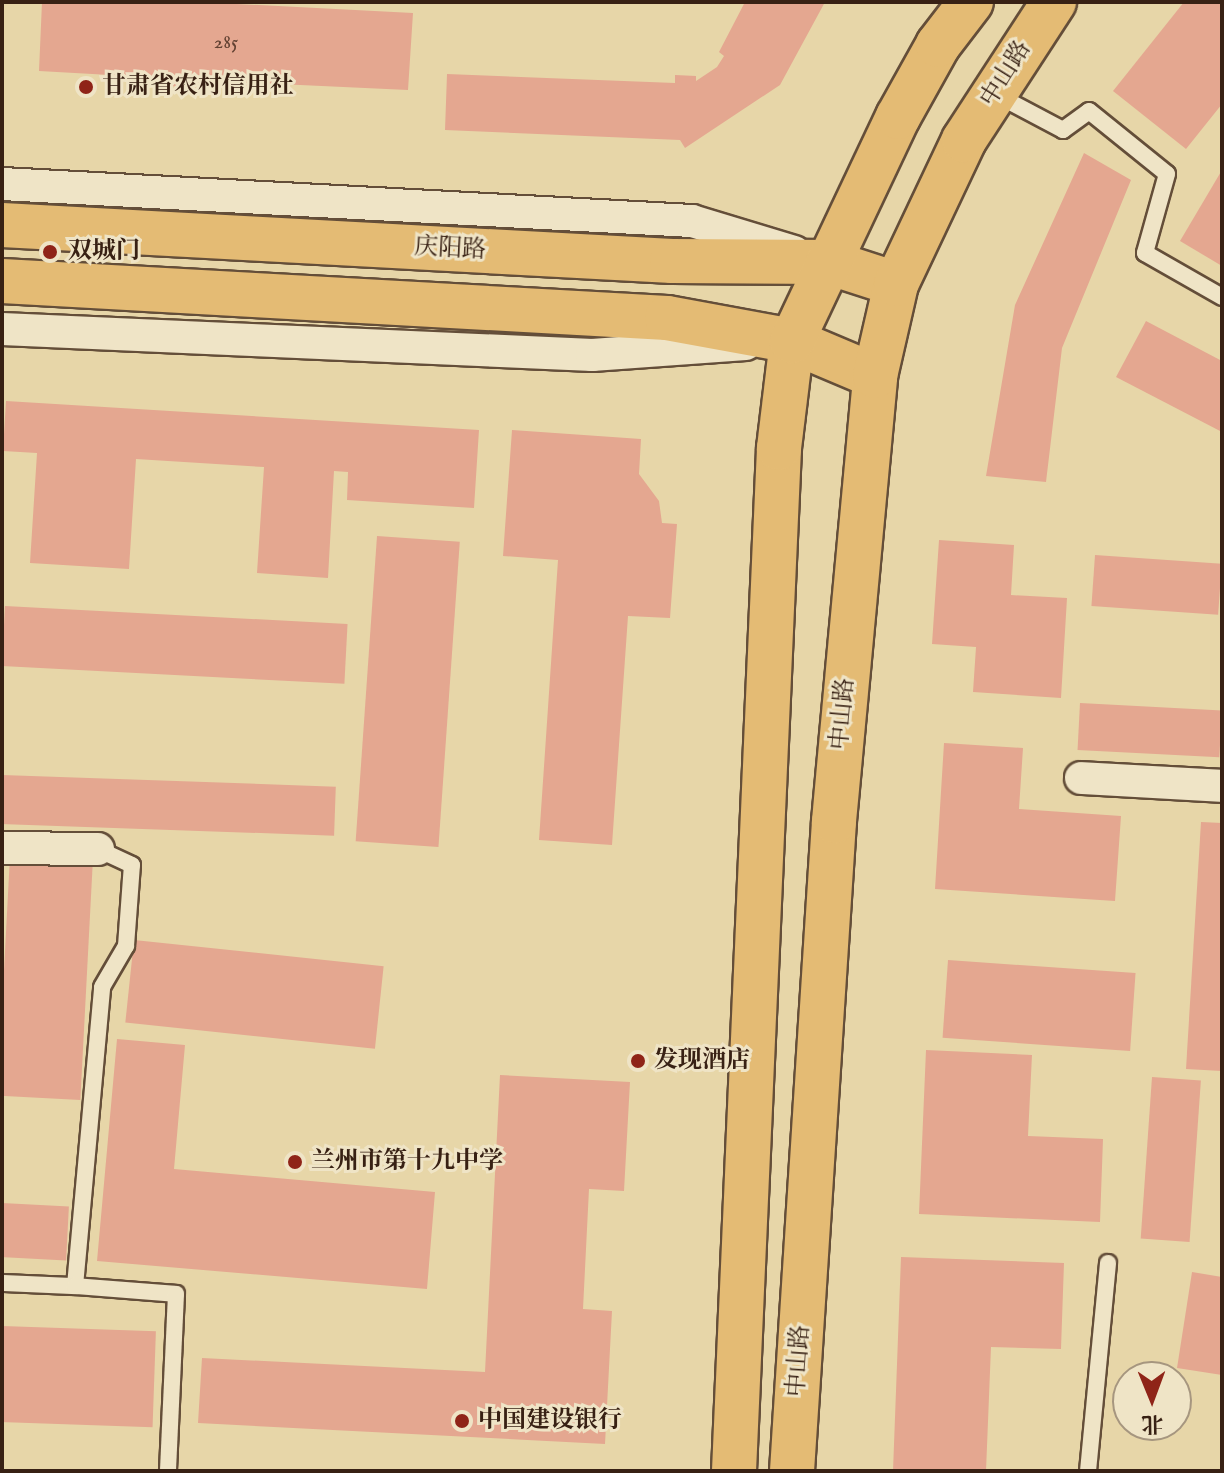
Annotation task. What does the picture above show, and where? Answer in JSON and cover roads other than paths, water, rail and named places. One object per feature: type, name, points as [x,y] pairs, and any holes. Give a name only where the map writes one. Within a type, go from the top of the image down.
[{"type":"main road","name":"中山路","points":[[792,1471],[835,805],[875,376],[896,284],[964,140],[1054,2]]},
{"type":"main road","points":[[734,1471],[779,448],[792,341],[898,117],[962,5]]},
{"type":"main road","name":"庆阳路","points":[[2,225],[672,261],[828,262],[896,284]]},
{"type":"main road","points":[[2,281],[667,318],[792,341],[875,376]]},
{"type":"street","points":[[2,184],[692,221],[828,262]]},
{"type":"street","points":[[2,329],[592,355],[792,341]]},
{"type":"street","points":[[1081,778],[1222,786]]},
{"type":"street","points":[[2,848],[98,849]]},
{"type":"lane","points":[[994,93],[1063,130],[1089,111],[1167,174],[1145,253],[1222,297]]},
{"type":"lane","points":[[75,1286],[102,987],[126,946],[132,865],[98,849]]},
{"type":"lane","points":[[1088,1471],[1108,1263]]},
{"type":"lane","points":[[2,1283],[176,1294],[168,1471]]},
{"type":"place","name":"甘肃省农村信用社","points":[[86,87]]},
{"type":"place","name":"双城门","points":[[50,252]]},
{"type":"place","name":"发现酒店","points":[[638,1061]]},
{"type":"place","name":"兰州市第十九中学","points":[[295,1162]]},
{"type":"place","name":"中国建设银行","points":[[462,1421]]}]
